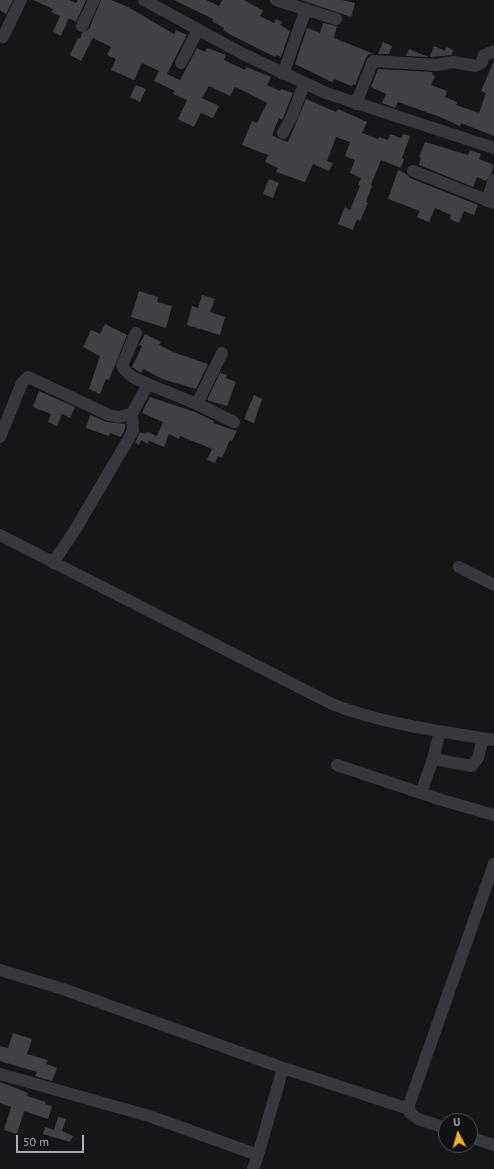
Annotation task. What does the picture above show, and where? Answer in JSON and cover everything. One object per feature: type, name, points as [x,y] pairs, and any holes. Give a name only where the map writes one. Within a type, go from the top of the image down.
[{"type":"street","points":[[3,37],[21,0]]},
{"type":"street","points":[[82,26],[94,0]]},
{"type":"street","points":[[144,0],[198,30],[304,84],[356,104],[494,148]]},
{"type":"street","points":[[276,0],[336,19]]},
{"type":"street","points":[[283,74],[306,9]]},
{"type":"street","points":[[181,63],[198,30]]},
{"type":"street","points":[[356,104],[373,61],[437,65],[453,62],[476,66],[482,62],[484,55],[494,51]]},
{"type":"street","points":[[283,133],[292,116],[304,84]]},
{"type":"street","points":[[413,171],[491,202],[494,180]]},
{"type":"street","points":[[136,333],[122,365],[125,371],[131,376],[148,384],[197,404],[234,422]]},
{"type":"street","points":[[197,404],[222,353]]},
{"type":"street","points":[[0,437],[22,383],[28,376],[109,415],[118,417],[132,414]]},
{"type":"street","points":[[53,563],[75,530],[133,431],[132,414],[148,384]]},
{"type":"street","points":[[0,535],[332,704],[352,712],[440,731],[489,739],[472,766],[433,759]]},
{"type":"street","points":[[459,567],[494,585]]},
{"type":"street","points":[[421,793],[433,759],[440,731]]},
{"type":"street","points":[[336,765],[494,815]]},
{"type":"street","points":[[408,1109],[420,1069],[494,864]]},
{"type":"street","points":[[0,970],[63,989],[283,1068],[408,1109],[410,1113],[418,1119],[438,1125]]},
{"type":"street","points":[[253,1169],[283,1068]]},
{"type":"street","points":[[0,1074],[149,1116],[258,1155]]},
{"type":"street","points":[[478,1140],[494,1145]]},
{"type":"building","points":[[0,0],[13,0],[6,14],[0,10]]},
{"type":"building","points":[[33,0],[69,0],[76,3],[78,0],[86,0],[76,22],[69,18],[61,36],[53,32],[60,16],[51,12],[53,9]]},
{"type":"building","points":[[101,0],[111,0],[128,7],[174,34],[176,30],[187,35],[167,74],[180,80],[197,48],[205,52],[207,48],[226,55],[224,60],[245,70],[246,67],[271,77],[267,85],[280,91],[281,89],[293,93],[282,120],[279,118],[272,135],[279,139],[288,142],[306,99],[336,112],[338,109],[367,122],[362,133],[378,139],[379,137],[388,140],[390,134],[401,138],[403,134],[410,136],[402,158],[404,159],[401,168],[381,160],[371,185],[372,186],[366,202],[368,203],[360,221],[357,219],[353,230],[338,224],[345,207],[350,210],[360,186],[358,185],[361,178],[350,173],[355,160],[345,156],[350,142],[336,137],[327,161],[333,163],[329,171],[313,164],[305,182],[276,172],[278,168],[265,162],[268,155],[242,145],[252,121],[257,123],[267,103],[248,93],[235,87],[230,96],[209,86],[202,98],[219,106],[213,118],[201,113],[194,127],[178,119],[187,100],[173,94],[175,91],[154,81],[159,71],[142,63],[134,80],[111,70],[116,59],[107,55],[111,47],[93,38],[81,61],[70,55],[78,38],[80,39],[82,33],[89,29]]},
{"type":"building","points":[[174,0],[206,0],[219,6],[222,0],[244,0],[263,11],[260,16],[274,23],[276,19],[282,22],[280,25],[290,31],[281,57],[276,55],[275,57],[231,35],[223,30],[224,28],[212,21],[213,19]]},
{"type":"building","points":[[301,0],[342,0],[355,3],[351,17]]},
{"type":"building","points":[[323,23],[337,26],[334,38],[374,54],[369,54],[366,58],[355,85],[353,84],[352,86],[334,79],[332,82],[295,64],[307,28],[320,33]]},
{"type":"building","points":[[383,42],[392,46],[389,54],[378,54]]},
{"type":"building","points":[[434,46],[445,51],[446,47],[453,50],[452,55],[430,57]]},
{"type":"building","points":[[409,49],[416,52],[429,57],[406,56]]},
{"type":"building","points":[[494,61],[494,136],[461,123],[460,126],[398,102],[395,108],[382,103],[386,94],[371,87],[378,69],[433,72],[432,74],[435,76],[431,85],[447,91],[445,97],[457,102],[456,105],[479,113],[486,93],[481,91]]},
{"type":"building","points":[[136,85],[146,89],[140,102],[130,97]]},
{"type":"building","points":[[425,142],[468,155],[470,150],[481,154],[479,159],[494,165],[491,174],[486,181],[477,177],[473,187],[419,165],[421,158],[419,157]]},
{"type":"building","points":[[398,170],[410,178],[478,205],[474,215],[464,211],[459,223],[450,219],[451,215],[435,208],[429,222],[417,217],[420,211],[388,199]]},
{"type":"building","points":[[269,179],[279,183],[273,198],[263,194]]},
{"type":"building","points":[[139,291],[158,297],[157,302],[172,306],[166,328],[131,317]]},
{"type":"building","points":[[202,295],[215,299],[210,312],[225,317],[220,335],[187,325],[192,306],[198,308]]},
{"type":"building","points":[[105,324],[127,335],[109,380],[106,379],[100,394],[89,389],[100,356],[83,347],[91,330],[100,334]]},
{"type":"building","points":[[145,334],[161,342],[159,345],[173,352],[208,364],[196,389],[162,379],[143,369],[141,373],[132,367],[142,346],[139,345]]},
{"type":"building","points":[[220,373],[227,375],[226,378],[236,382],[227,406],[207,400]]},
{"type":"building","points":[[39,391],[75,407],[70,418],[62,414],[57,426],[48,422],[51,414],[33,407]]},
{"type":"building","points":[[254,395],[262,399],[254,423],[244,419]]},
{"type":"building","points":[[150,397],[195,412],[214,421],[213,423],[237,431],[232,441],[230,440],[222,458],[218,456],[215,463],[207,460],[212,449],[180,436],[179,439],[169,434],[164,447],[149,441],[148,444],[141,440],[139,445],[135,443],[140,432],[146,434],[147,432],[157,436],[163,422],[142,413]]},
{"type":"building","points":[[90,415],[107,422],[125,424],[125,429],[121,437],[110,433],[109,436],[86,428]]},
{"type":"building","points":[[13,1033],[32,1039],[27,1054],[48,1060],[46,1064],[57,1068],[52,1081],[35,1076],[37,1072],[0,1061],[0,1046],[8,1048]]},
{"type":"building","points":[[0,1082],[28,1093],[27,1096],[46,1102],[45,1104],[52,1106],[48,1119],[24,1111],[17,1134],[4,1130],[11,1107],[0,1103]]},
{"type":"building","points":[[58,1117],[66,1119],[62,1131],[73,1136],[70,1142],[43,1134],[45,1127],[54,1130]]}]
